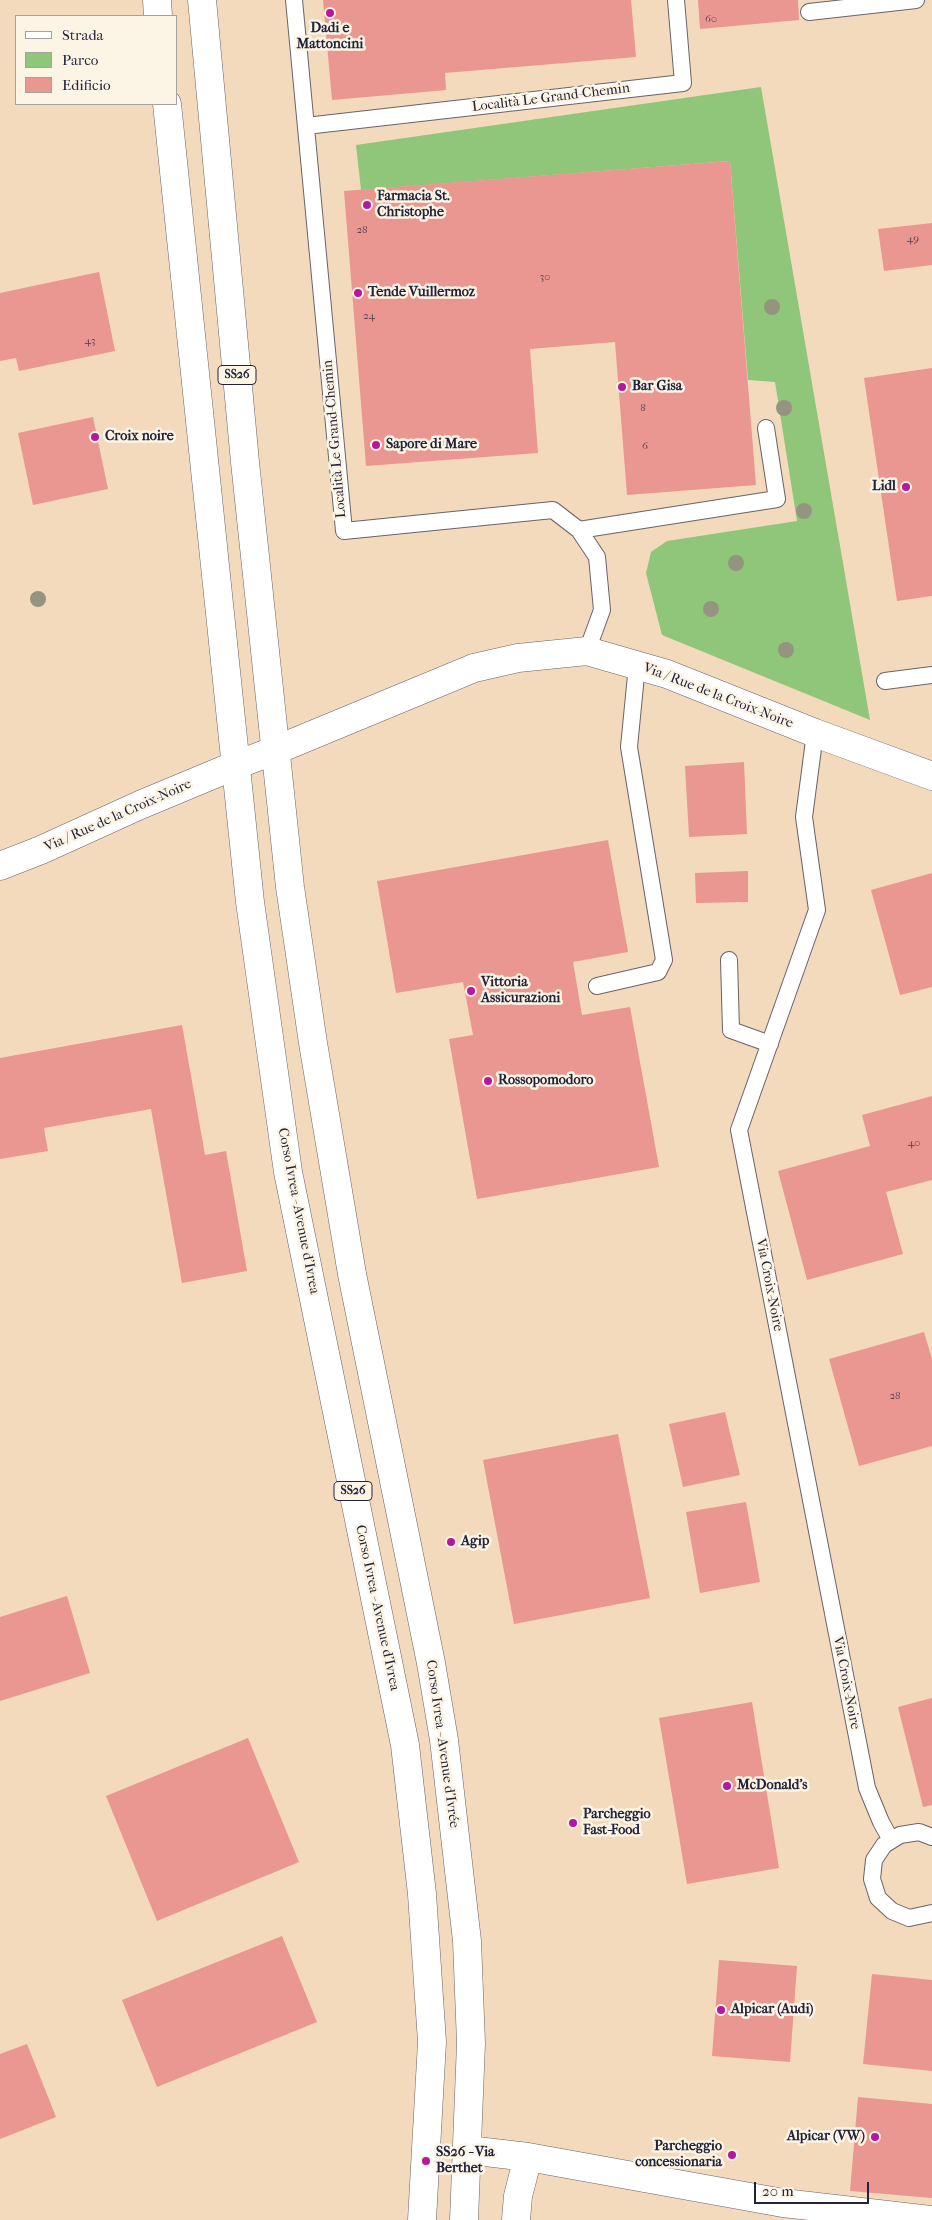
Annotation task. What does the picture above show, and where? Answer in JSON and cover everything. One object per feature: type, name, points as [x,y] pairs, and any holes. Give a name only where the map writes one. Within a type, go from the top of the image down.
[{"type":"main road","points":[[157,0],[158,15]]},
{"type":"main road","name":"SS26","points":[[202,0],[245,462],[276,750]]},
{"type":"main road","name":"SS26","points":[[167,105],[236,765]]},
{"type":"main road","name":"Via / Rue de la Croix-Noire","points":[[0,866],[41,850],[140,805],[474,668],[518,658],[587,651],[667,674],[815,733],[932,776]]},
{"type":"main road","name":"Corso Ivrea - Avenue d'Ivrée","points":[[276,750],[290,887],[310,1024],[352,1274],[432,1664],[444,1740],[466,1941],[471,2043],[464,2220]]},
{"type":"main road","name":"Corso Ivrea - Avenue d'Ivrea","points":[[236,765],[250,902],[288,1172],[405,1745],[422,1894],[432,2042],[422,2220]]},
{"type":"main road","points":[[468,2150],[528,2156],[783,2203],[932,2220]]},
{"type":"main road","points":[[516,2220],[518,2196],[528,2156]]},
{"type":"lane","name":"Località Le Grand-Chemin","points":[[294,0],[344,531],[553,510],[579,530],[597,557],[602,610],[587,651]]},
{"type":"lane","name":"Località Le Grand-Chemin","points":[[306,126],[683,83],[676,0]]},
{"type":"lane","points":[[809,12],[916,0]]},
{"type":"lane","points":[[579,530],[777,499],[766,428]]},
{"type":"lane","points":[[597,986],[658,972],[664,960],[629,747],[637,665]]},
{"type":"lane","points":[[885,681],[932,675]]},
{"type":"lane","name":"Via Croix-Noire","points":[[815,733],[804,817],[817,910],[739,1130],[867,1788],[881,1822],[891,1840]]},
{"type":"lane","points":[[729,960],[732,1030],[770,1044]]},
{"type":"lane","points":[[932,1837],[919,1832],[900,1834],[884,1844],[874,1860],[872,1880],[878,1898],[892,1911],[909,1918],[932,1913]]},
{"type":"green space","points":[[761,87],[870,720],[662,635],[646,573],[651,552],[667,541],[797,521],[775,382],[748,380],[730,161],[361,190],[356,145]]},
{"type":"building","points":[[323,0],[631,0],[636,57],[445,73],[446,90],[332,100]]},
{"type":"building","points":[[698,0],[798,0],[799,20],[700,29]]},
{"type":"building","points":[[730,161],[756,485],[627,495],[615,342],[530,349],[538,453],[366,466],[344,191]]},
{"type":"building","points":[[932,223],[932,265],[884,271],[878,229]]},
{"type":"building","points":[[99,272],[115,351],[19,371],[16,358],[0,361],[0,293]]},
{"type":"building","name":"Lidl","points":[[932,368],[932,596],[897,601],[864,378]]},
{"type":"building","points":[[93,417],[108,489],[33,505],[18,433]]},
{"type":"building","points":[[744,762],[747,834],[689,837],[685,766]]},
{"type":"building","points":[[608,840],[628,952],[573,962],[582,1015],[630,1007],[659,1167],[477,1199],[449,1039],[473,1035],[463,982],[396,993],[377,881]]},
{"type":"building","points":[[748,871],[748,902],[696,903],[695,873]]},
{"type":"building","points":[[932,873],[932,987],[900,995],[871,890]]},
{"type":"building","points":[[182,1025],[205,1155],[226,1151],[247,1271],[182,1283],[151,1109],[44,1128],[48,1151],[0,1159],[0,1058]]},
{"type":"building","points":[[932,1096],[932,1180],[886,1192],[903,1254],[807,1280],[778,1171],[870,1146],[862,1115]]},
{"type":"building","points":[[924,1332],[932,1359],[932,1446],[859,1466],[829,1359]]},
{"type":"building","points":[[725,1412],[740,1475],[683,1487],[669,1424]]},
{"type":"building","points":[[618,1434],[650,1598],[514,1624],[483,1460]]},
{"type":"building","points":[[746,1502],[760,1582],[700,1593],[686,1512]]},
{"type":"building","points":[[67,1596],[90,1673],[0,1701],[0,1617]]},
{"type":"building","points":[[932,1698],[932,1805],[923,1807],[898,1707]]},
{"type":"building","points":[[752,1702],[779,1868],[687,1884],[659,1718]]},
{"type":"building","points":[[248,1738],[299,1862],[157,1921],[106,1796]]},
{"type":"building","points":[[282,1936],[317,2022],[157,2087],[122,2000]]},
{"type":"building","points":[[719,1960],[797,1966],[790,2062],[712,2056]]},
{"type":"building","points":[[872,1974],[932,1980],[932,2071],[863,2064]]},
{"type":"building","points":[[27,2044],[56,2117],[0,2139],[0,2054]]},
{"type":"building","points":[[858,2097],[932,2104],[932,2198],[850,2191]]},
{"type":"place","name":"Dadi e Mattoncini","points":[[330,13]]},
{"type":"place","name":"Farmacia St. Christophe","points":[[367,205]]},
{"type":"place","name":"Tende Vuillermoz","points":[[358,293]]},
{"type":"place","name":"Bar Gisa","points":[[622,387]]},
{"type":"place","name":"Croix noire","points":[[95,437]]},
{"type":"place","name":"Sapore di Mare","points":[[376,445]]},
{"type":"place","name":"Lidl","points":[[906,487]]},
{"type":"place","name":"Vittoria Assicurazioni","points":[[471,991]]},
{"type":"place","name":"Rossopomodoro","points":[[488,1081]]},
{"type":"place","name":"Agip","points":[[451,1542]]},
{"type":"place","name":"McDonald's","points":[[727,1786]]},
{"type":"place","name":"Parcheggio Fast-Food","points":[[573,1823]]},
{"type":"place","name":"Alpicar (Audi)","points":[[721,2010]]},
{"type":"place","name":"Alpicar (VW)","points":[[875,2137]]},
{"type":"place","name":"Parcheggio concessionaria","points":[[732,2155]]},
{"type":"place","name":"SS26 - Via Berthet","points":[[426,2161]]}]
